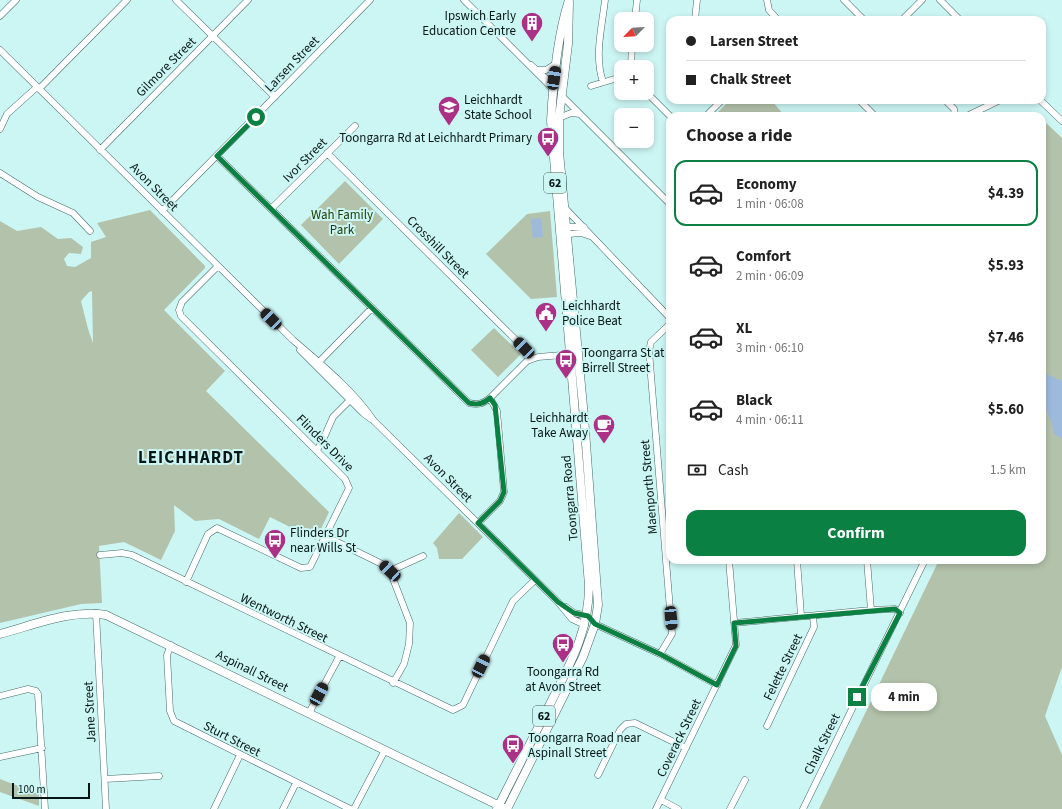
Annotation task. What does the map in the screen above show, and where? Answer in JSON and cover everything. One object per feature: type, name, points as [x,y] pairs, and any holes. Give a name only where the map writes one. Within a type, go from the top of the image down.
[{"type":"main road","name":"Toongarra Road","points":[[565,230],[551,141],[550,121],[553,87],[564,13],[569,0]]},
{"type":"main road","name":"Toongarra Road","points":[[502,808],[567,670],[588,616],[589,585],[559,152],[559,118],[568,44],[570,13],[569,0]]},
{"type":"main road","points":[[553,87],[562,95]]},
{"type":"main road","name":"Toongarra Road","points":[[502,808],[583,657],[595,624],[598,605],[597,573],[574,354]]},
{"type":"main road","name":"Aspinall Street","points":[[0,634],[75,615],[96,613],[118,619],[502,808]]},
{"type":"main road","points":[[585,626],[595,624],[588,616]]},
{"type":"street","points":[[0,16],[16,0]]},
{"type":"street","points":[[0,129],[7,114],[38,88],[127,0]]},
{"type":"street","points":[[176,0],[275,97]]},
{"type":"street","name":"Gilmore Street","points":[[100,150],[248,0]]},
{"type":"street","name":"Larsen Street","points":[[162,211],[370,0]]},
{"type":"street","points":[[464,0],[526,62],[532,70],[553,87]]},
{"type":"street","points":[[603,82],[598,66],[598,56],[605,0]]},
{"type":"street","points":[[636,12],[637,0]]},
{"type":"street","points":[[695,16],[697,0]]},
{"type":"street","points":[[768,0],[769,10],[774,16]]},
{"type":"street","points":[[844,0],[860,16]]},
{"type":"street","points":[[906,16],[922,0]]},
{"type":"street","points":[[940,0],[956,16]]},
{"type":"street","name":"Avon Street","points":[[0,50],[293,340],[352,399],[363,413],[374,420],[558,602],[572,619],[585,626]]},
{"type":"street","points":[[526,62],[538,70],[553,87]]},
{"type":"street","points":[[538,70],[546,70],[557,63]]},
{"type":"street","points":[[591,86],[614,79]]},
{"type":"street","points":[[562,95],[666,200]]},
{"type":"street","points":[[654,100],[666,112]]},
{"type":"street","points":[[710,112],[718,104]]},
{"type":"street","points":[[863,104],[871,112]]},
{"type":"street","points":[[975,112],[992,104]]},
{"type":"street","points":[[1044,104],[1062,122]]},
{"type":"street","points":[[559,118],[571,113],[580,114]]},
{"type":"street","name":"Ivor Street","points":[[272,208],[355,126]]},
{"type":"street","name":"Crosshill Street","points":[[327,153],[524,348],[531,359]]},
{"type":"street","points":[[217,156],[272,208],[469,403],[484,403],[527,361],[531,359],[574,354]]},
{"type":"street","points":[[0,173],[38,198],[73,213],[90,231]]},
{"type":"street","points":[[564,207],[584,227],[590,236],[666,314]]},
{"type":"street","points":[[565,230],[584,227]]},
{"type":"street","points":[[565,230],[590,236]]},
{"type":"street","name":"Flinders Drive","points":[[186,582],[208,534],[215,528],[221,529],[303,569],[312,566],[348,493],[349,486],[347,481],[181,316],[179,310],[182,302],[218,266]]},
{"type":"street","points":[[317,364],[372,308]]},
{"type":"street","name":"Maenporth Street","points":[[666,328],[651,342],[649,351],[666,560]]},
{"type":"street","points":[[478,523],[500,501],[504,492],[497,411],[490,398]]},
{"type":"street","points":[[316,450],[322,442],[334,417],[352,399]]},
{"type":"street","points":[[327,537],[382,564],[390,571],[410,623],[409,644],[404,664],[393,683]]},
{"type":"street","name":"Wentworth Street","points":[[100,555],[127,553],[449,710],[457,710],[463,705],[513,601],[535,580]]},
{"type":"street","points":[[390,571],[423,556]]},
{"type":"street","name":"Maenporth Street","points":[[660,654],[672,634],[666,564]]},
{"type":"street","name":"Coverack Street","points":[[656,809],[736,646],[729,564]]},
{"type":"street","points":[[796,564],[801,616]]},
{"type":"street","points":[[867,564],[871,610]]},
{"type":"street","name":"Chalk Street","points":[[803,809],[924,564]]},
{"type":"street","name":"Avon Street","points":[[558,602],[574,613],[588,616]]},
{"type":"street","points":[[734,623],[871,610],[895,609],[900,613]]},
{"type":"street","name":"Jane Street","points":[[96,613],[106,809]]},
{"type":"street","name":"Felette Street","points":[[767,726],[814,627],[813,616]]},
{"type":"street","points":[[595,624],[660,654],[717,685]]},
{"type":"street","name":"Sturt Street","points":[[171,645],[167,655],[170,711],[174,721],[240,756],[350,809]]},
{"type":"street","points":[[309,713],[339,657]]},
{"type":"street","points":[[0,696],[28,689],[36,691],[39,699],[45,809]]},
{"type":"street","points":[[598,775],[620,730],[626,724],[635,723],[686,748]]},
{"type":"street","points":[[0,757],[42,748]]},
{"type":"street","points":[[354,809],[385,750]]},
{"type":"street","points":[[214,809],[240,756]]},
{"type":"street","points":[[105,779],[159,776]]},
{"type":"street","points":[[730,809],[745,780]]},
{"type":"street","points":[[283,809],[296,783]]},
{"type":"street","points":[[661,800],[678,809]]},
{"type":"green space","points":[[726,104],[774,104],[782,112],[718,112]]},
{"type":"green space","points":[[1046,123],[1062,138],[1062,667],[1045,716],[1062,755],[1062,809],[819,809],[937,564],[1046,564]]},
{"type":"green space","name":"Wah Family Park","points":[[345,181],[383,219],[339,264],[301,225]]},
{"type":"green space","points":[[150,210],[205,266],[205,268],[164,310],[225,371],[206,391],[329,512],[316,540],[270,517],[259,539],[219,519],[195,521],[174,505],[175,531],[161,560],[124,542],[99,546],[102,603],[81,604],[0,623],[0,221],[17,231],[41,227],[58,239],[71,238],[83,247],[81,254],[69,253],[64,259],[67,266],[75,267],[91,258],[91,242],[106,237],[97,223]],"holes":[[[92,291],[93,343],[81,301],[89,292]]]},
{"type":"green space","points":[[550,211],[557,297],[531,299],[486,254],[527,214]]},
{"type":"green space","points":[[494,328],[521,354],[498,377],[471,350]]},
{"type":"green space","points":[[459,513],[483,537],[462,559],[439,559],[437,548],[433,543]]},
{"type":"green space","points":[[0,779],[39,794],[39,806],[0,792]]},
{"type":"water","points":[[541,218],[543,237],[533,238],[531,219]]},
{"type":"water","points":[[1046,374],[1062,381],[1062,439],[1054,434],[1046,409]]},
{"type":"place","name":"Ipswich Early Education Centre","points":[[532,42]]},
{"type":"place","name":"Leichhardt State School","points":[[449,126]]},
{"type":"place","name":"Toongarra Rd at Leichhardt Primary","points":[[548,158]]},
{"type":"place","name":"Leichhardt Police Beat","points":[[546,332]]},
{"type":"place","name":"Toongarra St at Birrell Street","points":[[566,380]]},
{"type":"place","name":"Leichhardt Take Away","points":[[604,444]]},
{"type":"place","name":"Flinders Dr near Wills St","points":[[275,560]]},
{"type":"place","name":"Toongarra Rd at Avon Street","points":[[563,664]]},
{"type":"place","name":"Toongarra Road near Aspinall Street","points":[[513,764]]},
{"type":"district","name":"LEICHHARDT","points":[[191,458]]},
{"type":"route","points":[[256,117],[217,156],[225,162],[469,403],[484,403],[490,398],[495,405],[497,411],[504,492],[500,501],[478,523],[535,580],[558,602],[573,612],[588,616],[595,624],[605,627],[660,654],[717,685],[736,646],[734,623],[895,609],[900,613],[857,697]]}]
